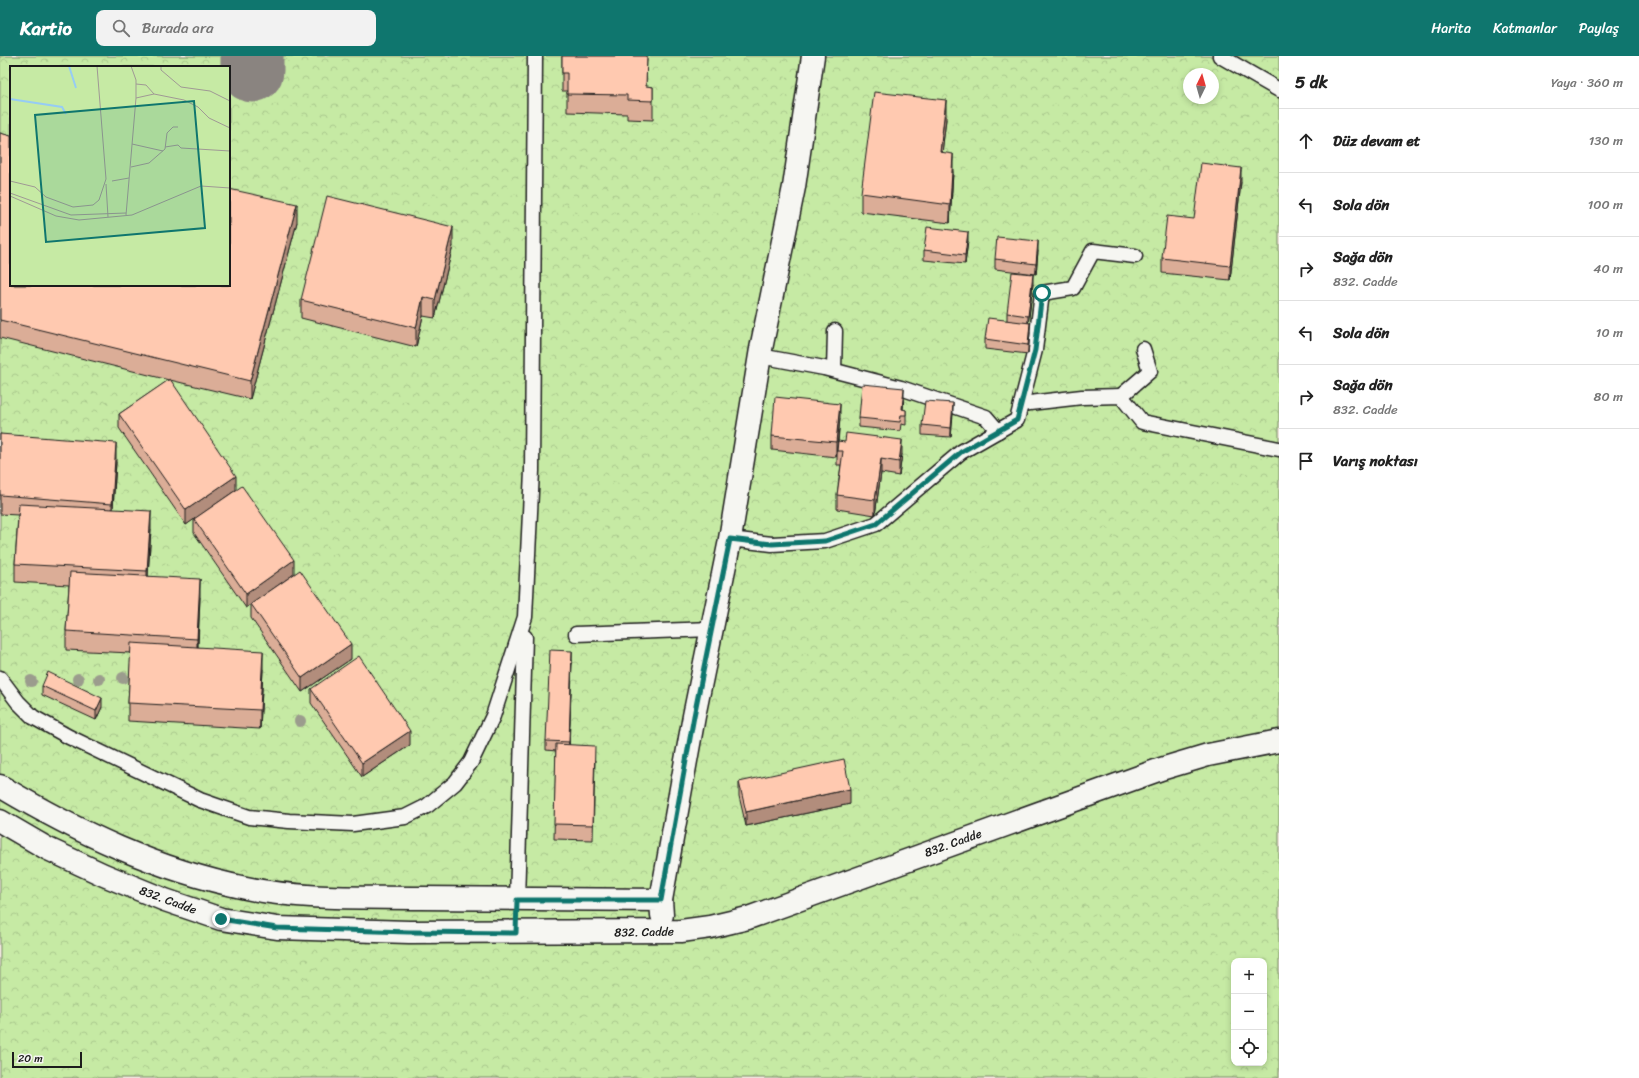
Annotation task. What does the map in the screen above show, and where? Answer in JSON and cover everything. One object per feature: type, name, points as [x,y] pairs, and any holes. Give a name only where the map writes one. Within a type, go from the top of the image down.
[{"type":"street","points":[[0,786],[42,811],[110,845],[163,865],[246,888],[325,897],[517,900],[661,908],[694,716],[730,539],[760,356],[794,187],[813,56]]},
{"type":"street","name":"832. Cadde","points":[[0,821],[48,849],[104,875],[165,900],[221,919],[277,928],[409,932],[668,932],[718,925],[748,918],[1161,769],[1208,754],[1279,741]]},
{"type":"street","points":[[516,933],[517,900]]},
{"type":"lane","points":[[517,900],[525,617],[532,471],[535,56]]},
{"type":"lane","points":[[1220,56],[1279,90]]},
{"type":"lane","points":[[730,539],[772,544],[825,541],[876,524],[961,452],[1017,420],[1035,350],[1042,293],[1073,288],[1093,251],[1135,256]]},
{"type":"lane","points":[[834,370],[835,331]]},
{"type":"lane","points":[[1021,404],[1082,397],[1121,396],[1150,370],[1143,350]]},
{"type":"lane","points":[[760,356],[834,370],[901,388],[986,417],[998,431]]},
{"type":"lane","points":[[1121,396],[1142,422],[1279,449]]},
{"type":"lane","points":[[0,678],[18,702],[33,717],[69,737],[200,800],[249,817],[289,821],[353,824],[405,817],[427,806],[456,783],[471,762],[493,716],[525,617]]},
{"type":"lane","points":[[576,634],[712,629]]},
{"type":"green space","points":[[0,56],[1279,56],[1279,1078],[0,1078]]},
{"type":"building","points":[[562,56],[647,56],[646,86],[653,87],[653,101],[627,100],[627,95],[567,94],[567,73],[562,73]]},
{"type":"building","points":[[874,92],[946,100],[940,152],[953,154],[950,205],[861,193]]},
{"type":"building","points":[[0,133],[10,136],[10,286],[230,286],[230,189],[297,204],[250,381],[0,320]]},
{"type":"building","points":[[1201,163],[1241,168],[1230,266],[1162,258],[1167,216],[1194,219]]},
{"type":"building","points":[[327,196],[453,227],[435,300],[423,297],[416,328],[301,300]]},
{"type":"building","points":[[927,227],[968,232],[965,255],[924,250]]},
{"type":"building","points":[[997,237],[1038,241],[1036,264],[995,259]]},
{"type":"building","points":[[1012,272],[1033,274],[1028,316],[1007,313]]},
{"type":"building","points":[[988,318],[1030,323],[1028,345],[985,339]]},
{"type":"building","points":[[170,379],[236,476],[186,510],[119,414]]},
{"type":"building","points":[[862,384],[904,388],[902,409],[906,410],[906,415],[901,415],[900,422],[859,418]]},
{"type":"building","points":[[775,397],[840,404],[836,442],[772,436]]},
{"type":"building","points":[[925,401],[953,403],[951,428],[922,425]]},
{"type":"building","points":[[846,433],[902,440],[899,462],[881,459],[875,500],[837,495],[843,451],[837,451],[838,441],[845,442]]},
{"type":"building","points":[[0,434],[116,443],[112,504],[0,495]]},
{"type":"building","points":[[242,486],[294,560],[246,594],[194,519]]},
{"type":"building","points":[[19,504],[151,511],[147,571],[15,564]]},
{"type":"building","points":[[300,570],[351,644],[302,678],[251,604]]},
{"type":"building","points":[[70,572],[200,579],[197,639],[66,631]]},
{"type":"building","points":[[131,643],[263,651],[260,710],[128,703]]},
{"type":"building","points":[[550,650],[572,651],[569,742],[546,741]]},
{"type":"building","points":[[359,656],[410,731],[362,763],[311,689]]},
{"type":"building","points":[[48,672],[102,698],[96,711],[42,686]]},
{"type":"building","points":[[556,744],[595,746],[593,825],[554,824]]},
{"type":"building","points":[[844,759],[850,789],[746,812],[739,782]]},
{"type":"taxiway","points":[[252,56],[252,71]]},
{"type":"route","points":[[221,919],[277,928],[409,932],[516,933],[517,900],[661,900],[694,716],[730,539],[772,544],[825,541],[876,524],[961,452],[1017,420],[1035,350],[1042,293]]}]
